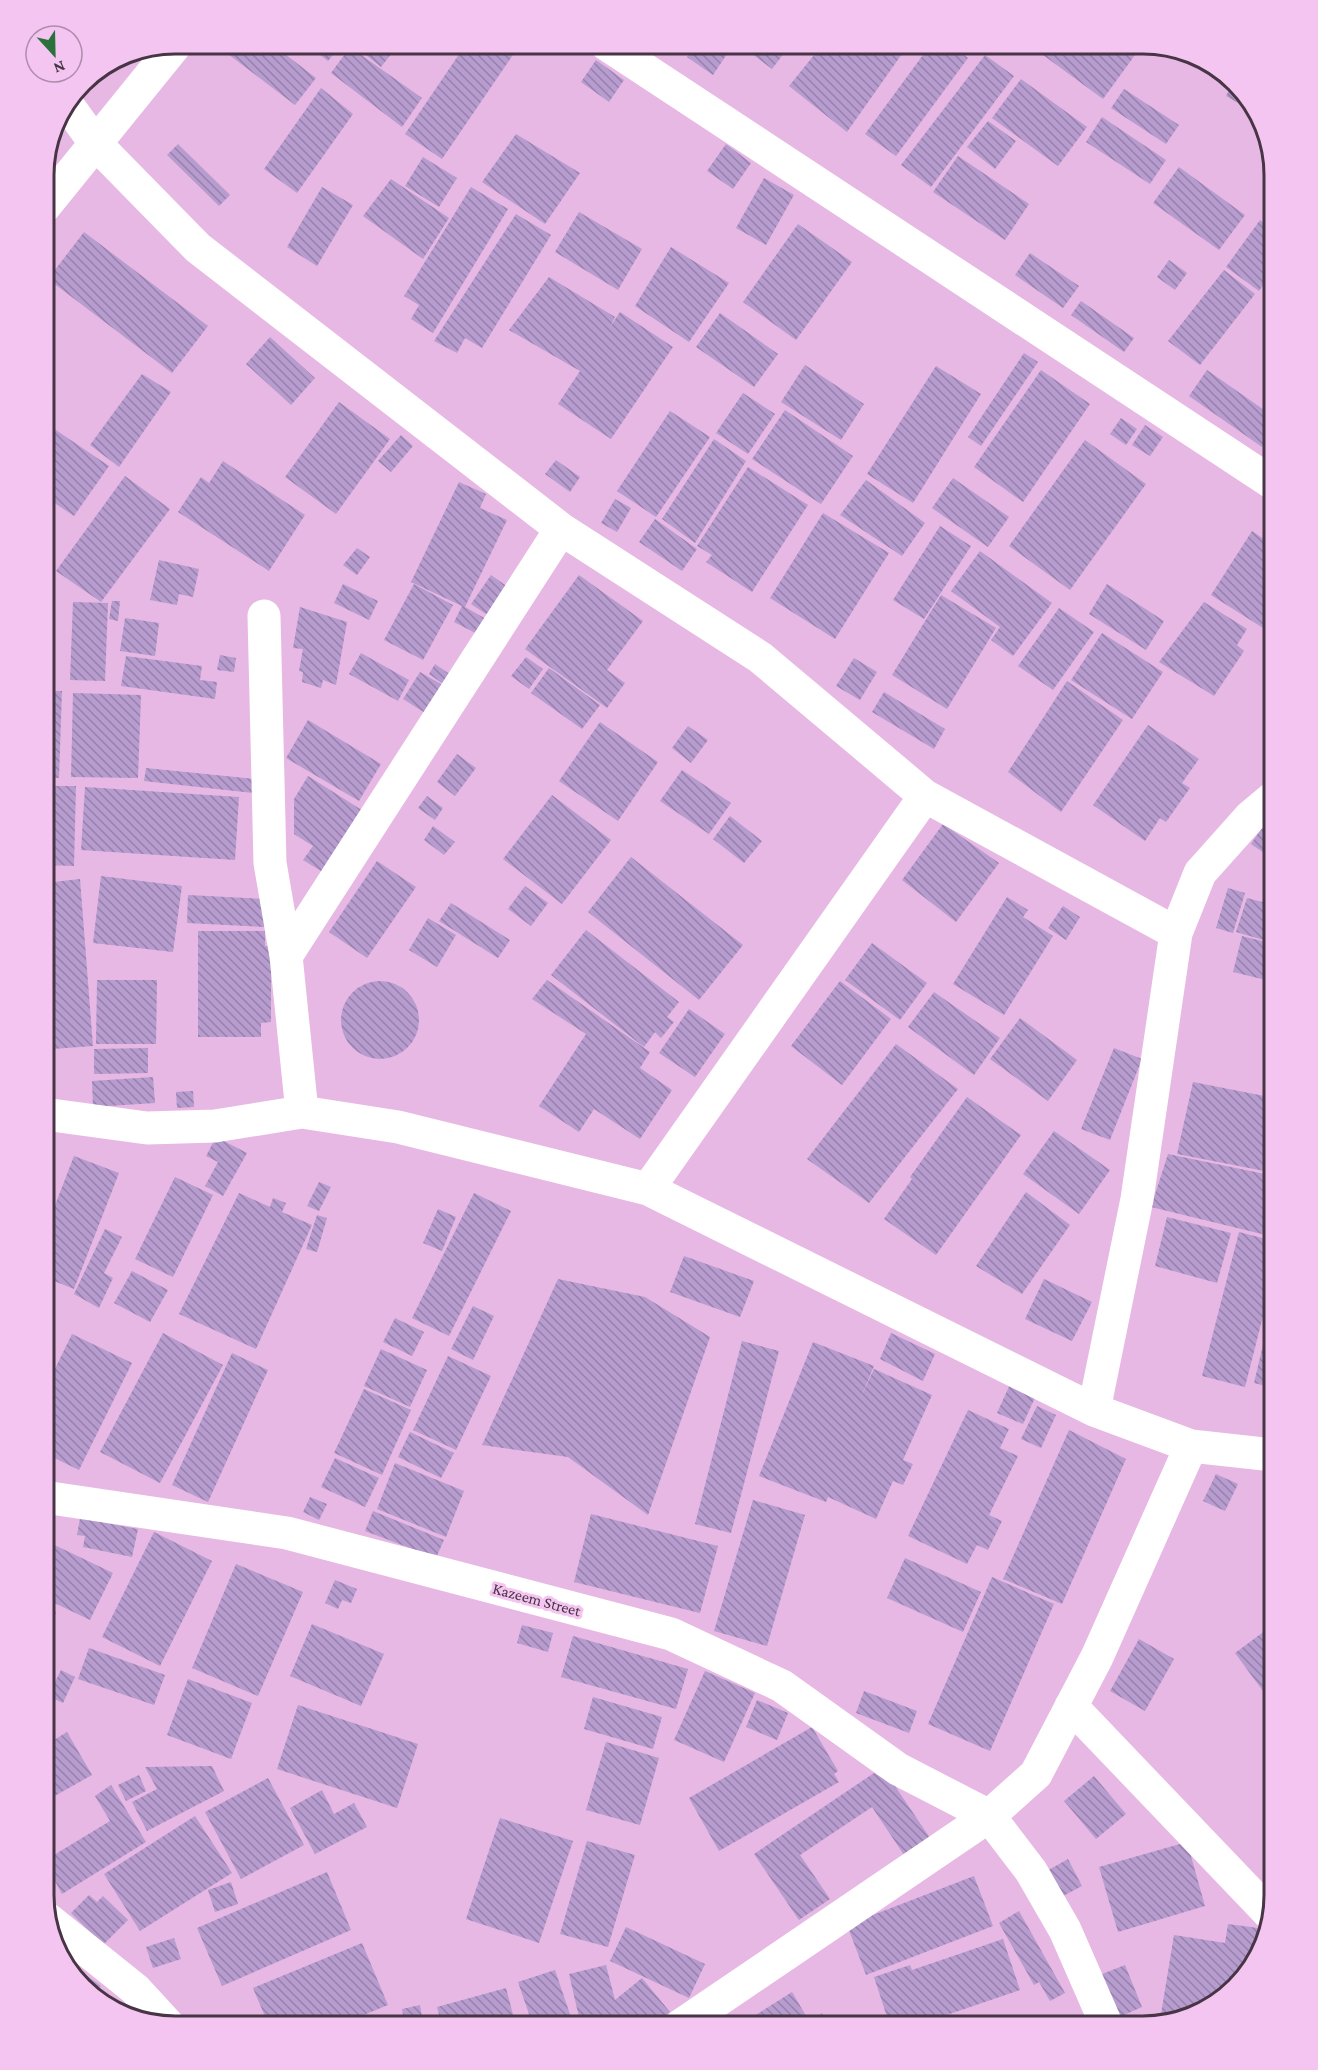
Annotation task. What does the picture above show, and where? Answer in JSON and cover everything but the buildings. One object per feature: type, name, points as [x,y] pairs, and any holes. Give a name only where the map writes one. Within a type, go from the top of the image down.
[{"type":"street","points":[[54,194],[167,54]]},
{"type":"street","points":[[621,54],[1264,477]]},
{"type":"street","points":[[72,111],[95,143],[198,248],[561,529],[761,658],[925,796],[1176,933]]},
{"type":"street","points":[[286,956],[561,529]]},
{"type":"street","points":[[264,616],[270,862],[286,956],[302,1112]]},
{"type":"street","points":[[648,1189],[925,796]]},
{"type":"street","points":[[1094,1410],[1137,1199],[1176,933],[1200,873],[1250,817],[1264,806]]},
{"type":"street","points":[[54,1115],[147,1128],[215,1126],[302,1112],[398,1127],[648,1189],[1094,1410],[1191,1446],[1264,1454]]},
{"type":"street","points":[[695,2016],[989,1816],[1036,1774],[1096,1657],[1191,1446]]},
{"type":"street","name":"Kazeem Street","points":[[54,1498],[287,1533],[670,1634],[782,1686],[898,1770],[989,1816]]},
{"type":"street","points":[[1071,1706],[1263,1907]]},
{"type":"street","points":[[989,1816],[1031,1871],[1065,1930],[1103,2016]]},
{"type":"street","points":[[58,1927],[135,1989],[159,2015]]}]
